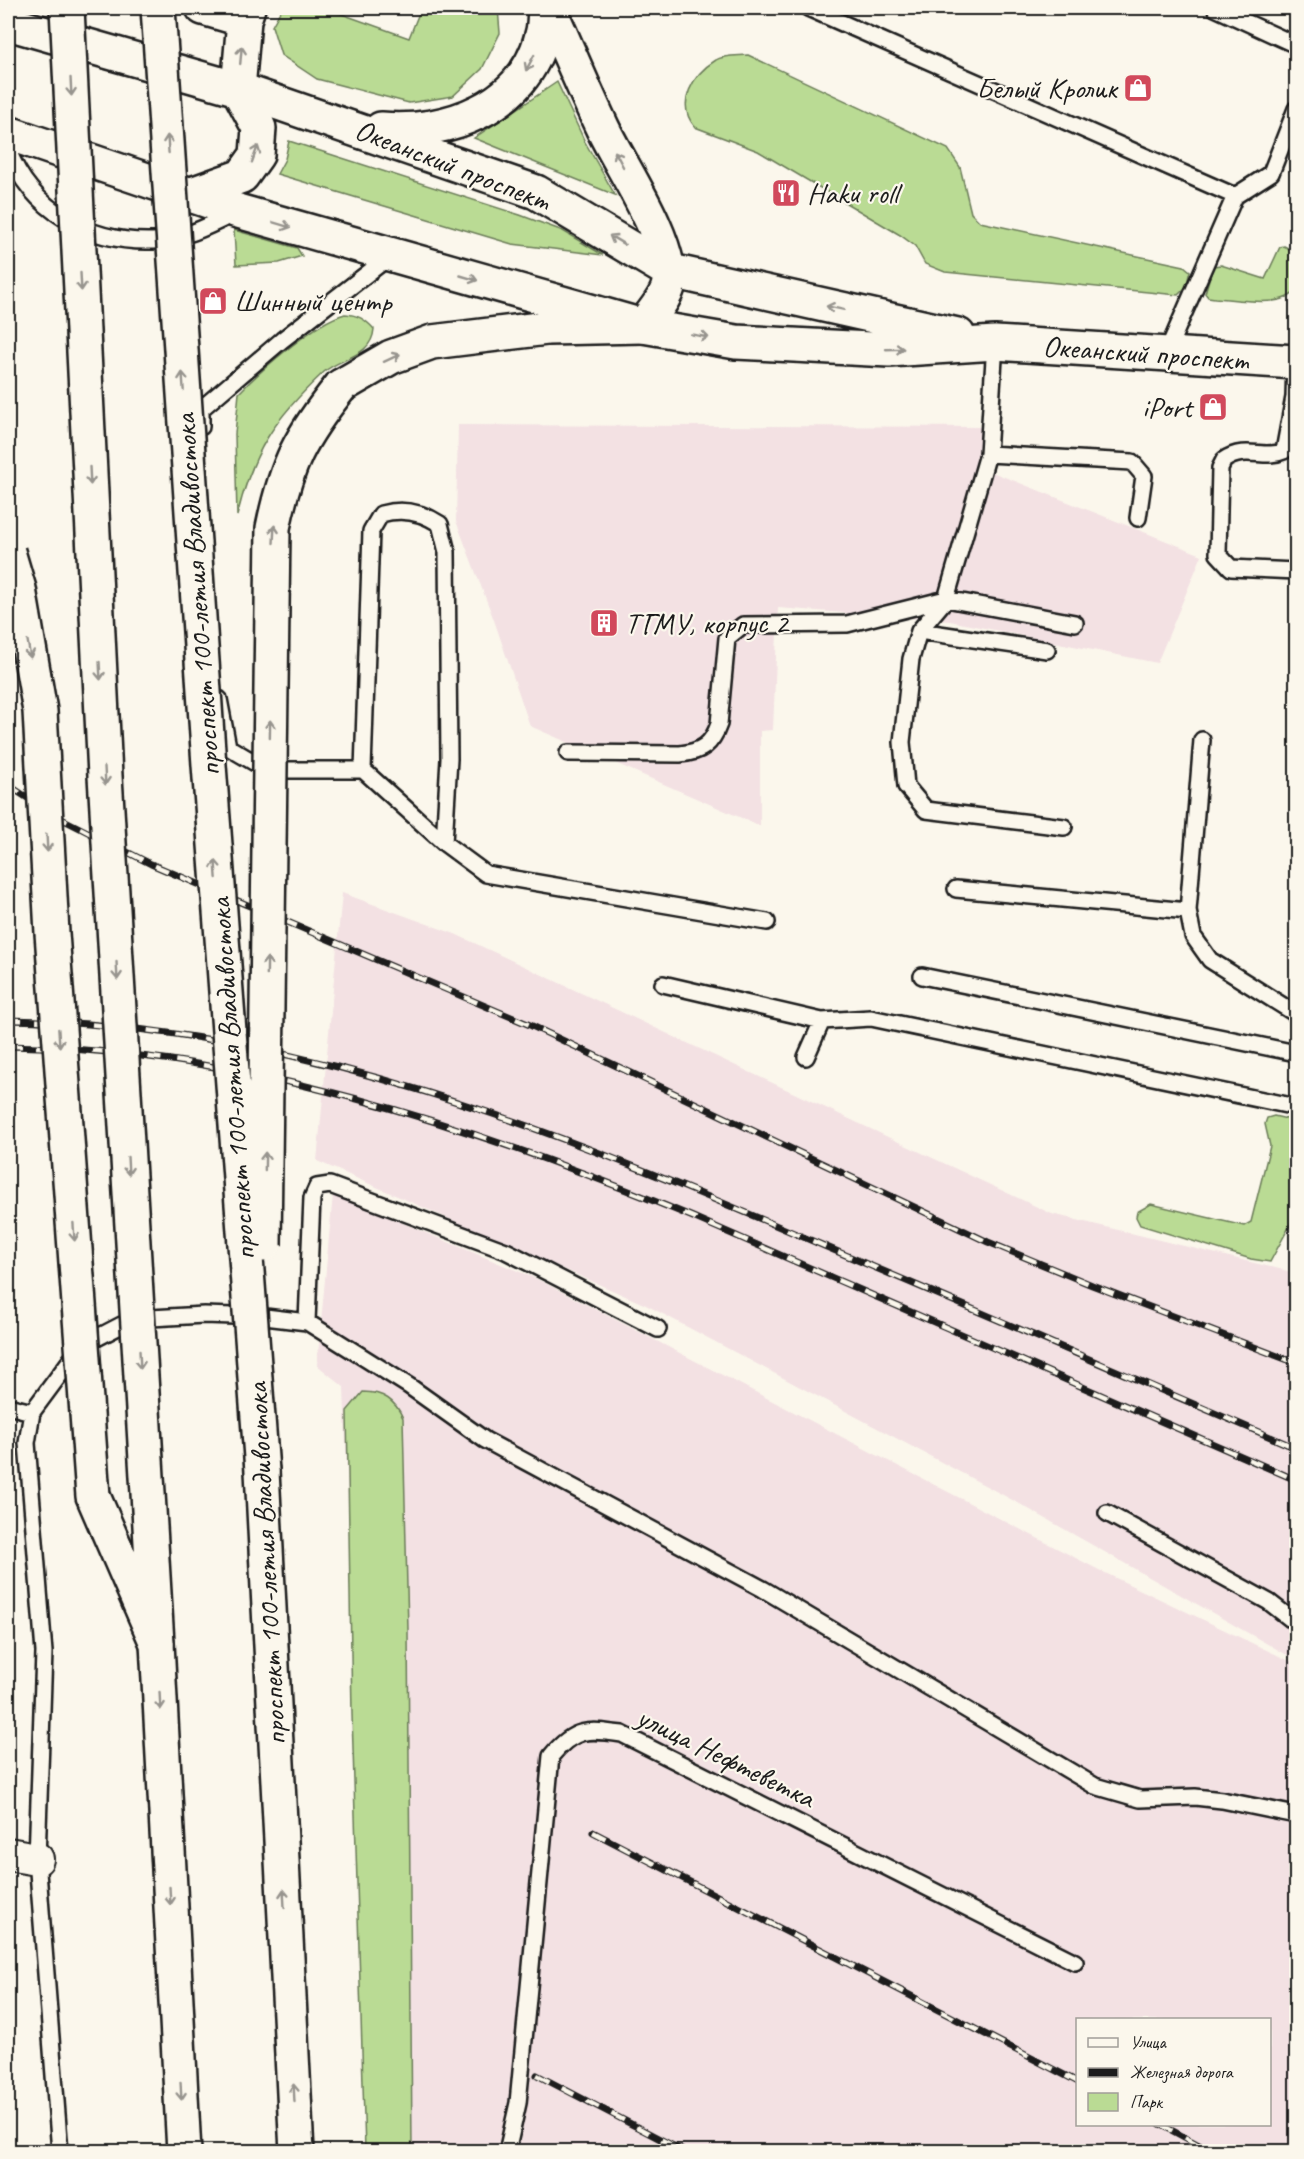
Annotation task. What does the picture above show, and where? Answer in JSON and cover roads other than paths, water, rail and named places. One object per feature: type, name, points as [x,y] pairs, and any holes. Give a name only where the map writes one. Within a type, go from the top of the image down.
[{"type":"main road","points":[[67,8],[105,776],[157,1643],[184,2151]]},
{"type":"main road","name":"проспект 100-летия Владивостока","points":[[158,8],[209,765],[262,1471],[297,2151]]},
{"type":"main road","points":[[192,194],[242,176],[257,155],[259,128],[238,89],[246,14],[204,8]]},
{"type":"main road","points":[[262,1471],[273,528],[281,492],[293,456],[314,419],[341,386],[390,357],[432,342],[547,328],[643,327],[670,282],[654,225],[604,130],[547,8]]},
{"type":"main road","points":[[352,126],[400,130],[453,123],[478,113],[510,91],[531,64],[542,35],[547,8]]},
{"type":"main road","name":"Океанский проспект","points":[[8,23],[238,89],[352,126],[536,192],[667,270],[995,343]]},
{"type":"main road","name":"Океанский проспект","points":[[8,133],[238,211],[643,327],[736,342],[866,349],[995,343],[1296,362]]},
{"type":"main road","points":[[8,552],[19,589],[40,711],[52,933],[93,1496],[157,1643]]},
{"type":"lane","points":[[808,8],[1235,196]]},
{"type":"lane","points":[[1215,8],[1296,45]]},
{"type":"lane","points":[[1166,354],[1235,196],[1271,173],[1296,109]]},
{"type":"lane","points":[[8,150],[16,171],[48,209],[80,229],[117,238],[154,241],[202,230],[238,211]]},
{"type":"lane","points":[[390,256],[282,340],[201,409],[214,673],[228,747],[267,770],[363,770],[444,843],[486,874],[767,922]]},
{"type":"lane","points":[[995,343],[988,454],[946,599],[919,632],[911,659],[902,742],[906,786],[926,810],[1064,827]]},
{"type":"lane","points":[[1296,362],[1290,451],[1278,454],[1242,451],[1224,460],[1220,468],[1218,554],[1231,568],[1296,571]]},
{"type":"lane","points":[[988,454],[1132,462],[1144,476],[1138,518]]},
{"type":"lane","points":[[363,770],[371,531],[381,514],[399,509],[430,518],[440,524],[447,552],[449,759],[444,843]]},
{"type":"lane","points":[[568,753],[680,754],[695,753],[706,747],[714,737],[719,724],[727,638],[743,625],[848,624],[946,599],[1075,623]]},
{"type":"lane","points":[[919,632],[1047,650]]},
{"type":"lane","points":[[1202,740],[1188,910],[1193,936],[1210,960],[1296,1014]]},
{"type":"lane","points":[[956,889],[1188,910]]},
{"type":"lane","points":[[922,976],[1296,1053]]},
{"type":"lane","points":[[663,984],[822,1021],[871,1018],[1296,1107]]},
{"type":"lane","points":[[806,1057],[822,1021]]},
{"type":"lane","points":[[307,1322],[312,1198],[317,1187],[330,1185],[506,1251],[658,1329]]},
{"type":"lane","points":[[60,2151],[22,1856],[44,1652],[27,1443],[32,1412],[81,1346],[133,1319],[204,1315],[265,1317],[307,1322],[409,1386],[484,1440],[763,1589],[1095,1786],[1140,1799],[1195,1797],[1296,1815]]},
{"type":"lane","points":[[8,1406],[32,1412]]},
{"type":"lane","points":[[1107,1513],[1269,1602],[1296,1623]]},
{"type":"lane","name":"улица Нефтеветка","points":[[507,2151],[518,2103],[551,1755],[566,1738],[589,1730],[622,1734],[1075,1962]]},
{"type":"railway","points":[[8,785],[52,814],[151,864],[530,1025],[988,1242],[1092,1285],[1296,1363]]},
{"type":"railway","points":[[8,1020],[118,1027],[224,1042],[328,1064],[429,1093],[530,1127],[729,1205],[1296,1448]]},
{"type":"railway","points":[[8,1046],[97,1051],[185,1062],[272,1078],[358,1099],[443,1124],[527,1153],[693,1217],[1296,1480]]},
{"type":"railway","points":[[593,1832],[1076,2081]]},
{"type":"railway","points":[[537,2075],[685,2152]]},
{"type":"railway","points":[[1164,2126],[1212,2152]]},
{"type":"place","name":"Белый Кролик","points":[[1138,88]]},
{"type":"place","name":"Haku roll","points":[[786,193]]},
{"type":"place","name":"Шинный центр","points":[[213,301]]},
{"type":"place","name":"iPort","points":[[1213,407]]},
{"type":"place","name":"ТГМУ, корпус 2","points":[[604,623]]}]
